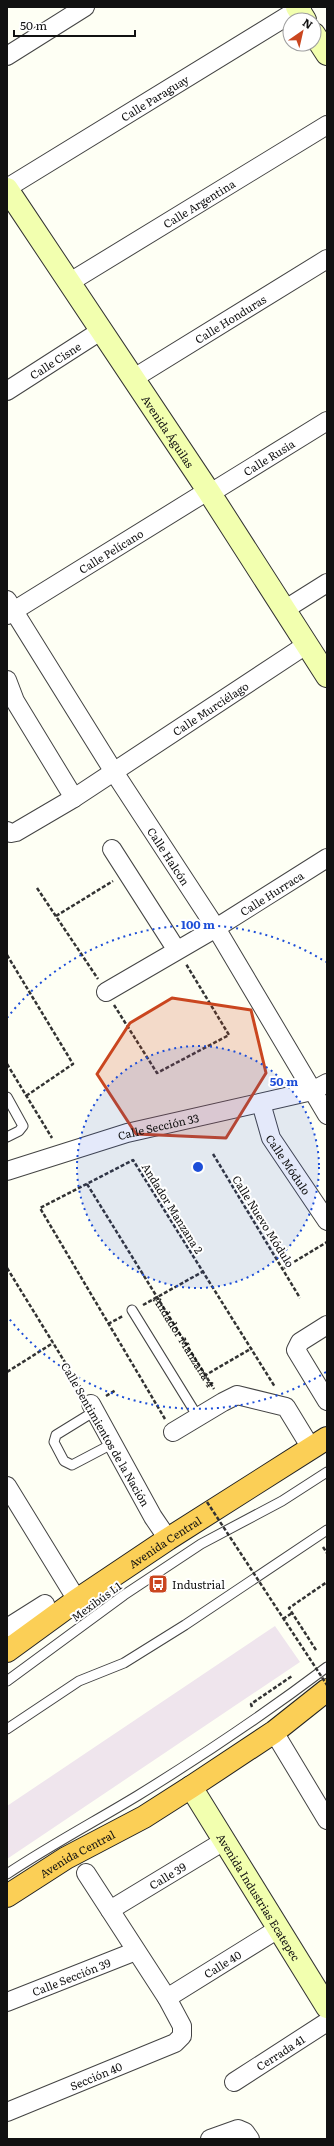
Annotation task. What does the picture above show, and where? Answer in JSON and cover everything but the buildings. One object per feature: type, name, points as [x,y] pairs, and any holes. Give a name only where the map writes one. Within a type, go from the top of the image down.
[{"type":"highway","name":"Avenida Central","points":[[7,1650],[77,1600],[168,1539],[316,1448]]},
{"type":"highway","name":"Avenida Central","points":[[7,1896],[66,1858],[144,1818],[274,1732],[327,1690]]},
{"type":"street","points":[[7,56],[85,7]]},
{"type":"street","name":"Calle Paraguay","points":[[7,188],[300,11]]},
{"type":"street","name":"Calle Argentina","points":[[70,282],[327,125]]},
{"type":"street","name":"Avenida Águilas","points":[[7,188],[209,492],[327,676]]},
{"type":"street","name":"Calle Honduras","points":[[134,378],[327,259]]},
{"type":"street","name":"Calle Cisne","points":[[7,391],[102,330]]},
{"type":"street","name":"Calle Rusia","points":[[209,492],[218,489],[327,421]]},
{"type":"street","name":"Calle Pelícano","points":[[9,609],[201,495],[209,492]]},
{"type":"street","points":[[284,610],[327,583]]},
{"type":"street","name":"Calle Halcón","points":[[9,609],[319,1087],[327,1115]]},
{"type":"street","name":"Calle Murciélago","points":[[7,830],[11,833],[16,832],[74,798],[306,645]]},
{"type":"street","points":[[7,680],[11,703],[74,798]]},
{"type":"street","points":[[112,849],[176,949]]},
{"type":"street","name":"Calle Hurraca","points":[[106,992],[176,949],[216,928],[327,858]]},
{"type":"street","name":"Calle Sección 33","points":[[7,1171],[127,1133],[261,1103],[319,1087]]},
{"type":"street","name":"Calle Módulo","points":[[261,1103],[271,1138],[327,1221]]},
{"type":"street","points":[[327,1326],[300,1342],[296,1350],[327,1401]]},
{"type":"street","points":[[174,1432],[223,1402],[238,1395],[286,1407],[316,1448]]},
{"type":"street","name":"Calle Sentimientos de la Nación","points":[[93,1407],[112,1444],[168,1539]]},
{"type":"street","points":[[9,1493],[77,1600]]},
{"type":"street","points":[[7,1628],[45,1604]]},
{"type":"street","points":[[274,1732],[327,1820]]},
{"type":"street","name":"Avenida Industrias Ecatepec","points":[[192,1787],[327,2007]]},
{"type":"street","name":"Calle 39","points":[[110,1910],[224,1841]]},
{"type":"street","points":[[86,1873],[167,1998]]},
{"type":"street","name":"Calle 40","points":[[167,1998],[278,1929]]},
{"type":"street","name":"Calle Sección 39","points":[[7,2002],[136,1951]]},
{"type":"street","name":"Sección 40","points":[[7,2112],[175,2043],[182,2036],[182,2026],[167,1998]]},
{"type":"street","name":"Cerrada 41","points":[[234,2082],[327,2022]]},
{"type":"street","points":[[210,2139],[234,2129],[246,2134]]},
{"type":"lane","points":[[7,1097],[23,1126],[19,1131],[7,1137]]},
{"type":"lane","points":[[132,1310],[198,1417]]},
{"type":"lane","points":[[93,1407],[56,1435],[54,1442],[64,1461],[72,1465],[112,1444]]},
{"type":"lane","name":"Mexibús L1","points":[[7,1681],[124,1595],[201,1544],[282,1501],[327,1472]]},
{"type":"lane","points":[[7,1729],[79,1681],[124,1663],[185,1625],[327,1530]]},
{"type":"lane","points":[[7,1874],[47,1847],[136,1797],[194,1760],[275,1706],[327,1667]]},
{"type":"path","points":[[56,916],[126,873]]},
{"type":"path","points":[[157,1073],[229,1035],[176,949]]},
{"type":"path","points":[[7,955],[74,1064],[26,1096]]},
{"type":"path","points":[[7,1064],[52,1138]]},
{"type":"path","name":"Calle Nuevo Módulo","points":[[213,1154],[284,1268],[300,1298]]},
{"type":"path","name":"Andador Manzana 2","points":[[108,1324],[40,1208],[133,1160],[204,1272]]},
{"type":"path","name":"Andador Manzana 4","points":[[87,1184],[158,1297],[204,1376],[223,1402]]},
{"type":"path","points":[[284,1268],[327,1242]]},
{"type":"path","name":"Calle Sentimientos de la Nación","points":[[7,1268],[93,1407]]},
{"type":"path","points":[[174,1432],[108,1324],[204,1272],[252,1348],[286,1407]]},
{"type":"path","points":[[7,1372],[53,1343]]},
{"type":"path","points":[[204,1376],[252,1348]]},
{"type":"path","points":[[207,1502],[327,1685]]},
{"type":"path","points":[[316,1650],[289,1608],[327,1582]]},
{"type":"path","points":[[283,1619],[292,1613]]},
{"type":"highlighted area","points":[[172,998],[251,1010],[266,1073],[226,1138],[136,1134],[97,1074],[130,1023]]},
{"type":"shaded area","points":[[275,1626],[300,1662],[7,1859],[7,1806]]},
{"type":"place","name":"Industrial","points":[[158,1584]]}]
